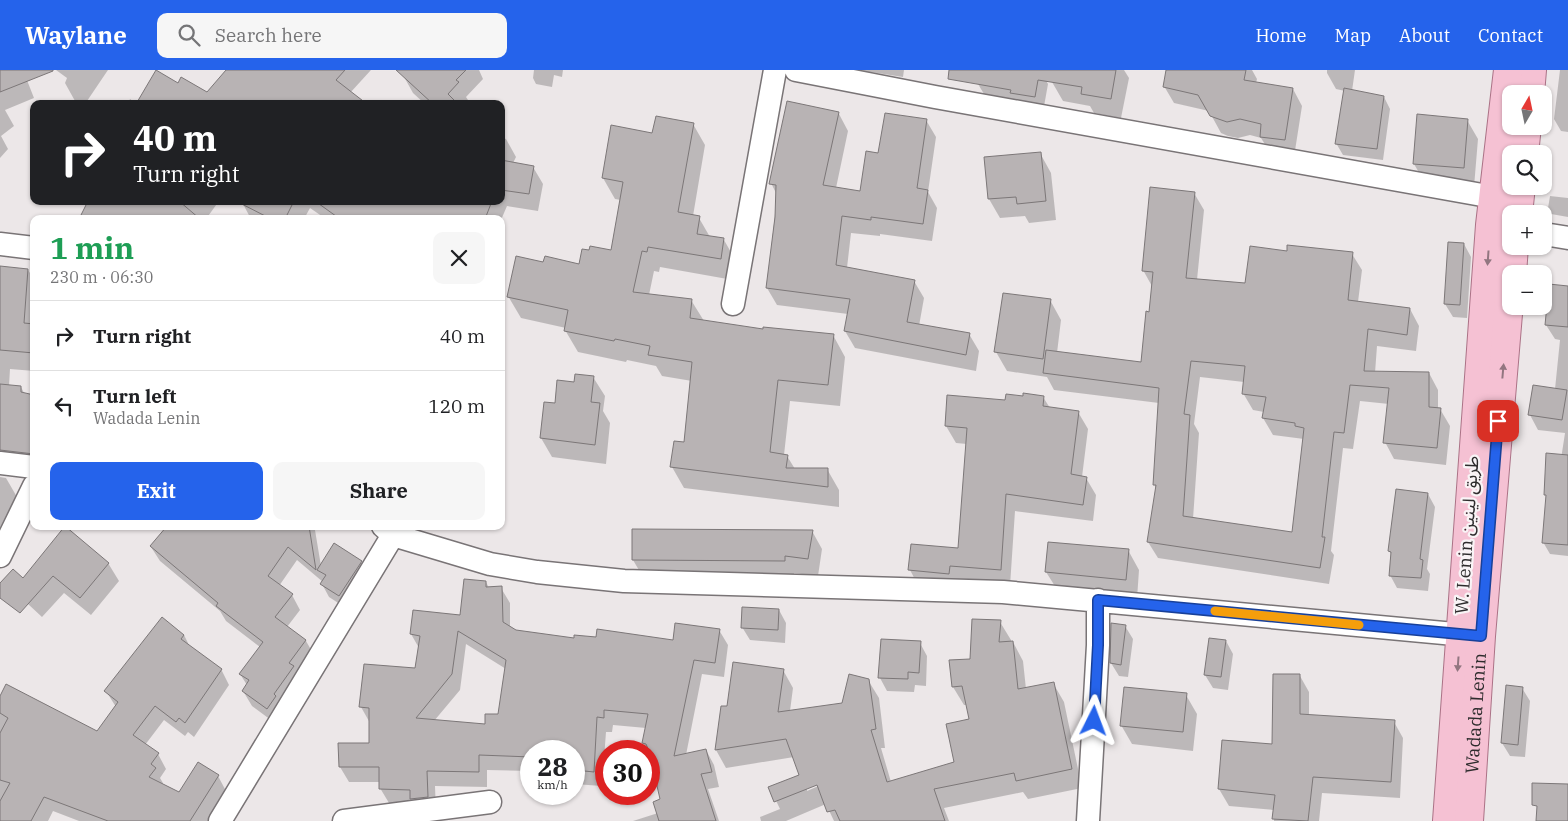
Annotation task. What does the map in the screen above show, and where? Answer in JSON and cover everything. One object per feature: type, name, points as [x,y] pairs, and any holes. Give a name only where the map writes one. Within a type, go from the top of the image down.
[{"type":"main road","points":[[1489,400],[1501,227],[1513,200],[1508,70]]},
{"type":"main road","points":[[1531,85],[1532,70]]},
{"type":"main road","name":"Wadada Lenin","points":[[1469,821],[1470,635],[1489,400],[1504,315]]},
{"type":"main road","name":"W. Lenin طريق لينين","points":[[1447,821],[1470,635]]},
{"type":"street","points":[[733,304],[775,70]]},
{"type":"street","points":[[796,70],[935,97],[1513,200]]},
{"type":"street","points":[[1552,235],[1568,238]]},
{"type":"street","points":[[0,244],[30,248]]},
{"type":"street","points":[[0,463],[30,467]]},
{"type":"street","points":[[0,556],[30,494]]},
{"type":"street","points":[[220,821],[388,531],[490,564],[537,572],[624,580],[1003,592],[1470,635]]},
{"type":"street","points":[[1088,821],[1098,645],[1098,600]]},
{"type":"street","points":[[344,821],[490,802]]},
{"type":"building","points":[[0,70],[53,70],[53,71],[0,92]]},
{"type":"building","points":[[156,70],[178,83],[181,77],[207,92],[226,70],[345,70],[336,80],[362,100],[138,100]]},
{"type":"building","points":[[396,70],[466,70],[456,80],[459,82],[448,94],[454,100],[429,100]]},
{"type":"building","points":[[949,70],[1116,70],[1111,99],[1081,94],[1082,87],[1038,80],[1035,97],[1010,93],[1011,90],[948,79]]},
{"type":"building","points":[[1166,70],[1246,70],[1244,80],[1293,88],[1285,140],[1260,137],[1261,124],[1240,119],[1227,122],[1210,116],[1198,95],[1163,87]]},
{"type":"building","points":[[1344,88],[1384,96],[1377,149],[1335,144]]},
{"type":"building","points":[[787,101],[839,112],[823,185],[860,191],[866,151],[878,153],[885,113],[927,119],[917,188],[928,190],[923,224],[871,217],[871,220],[842,216],[836,265],[915,280],[907,322],[970,333],[966,355],[844,331],[850,299],[766,288],[775,217],[776,185],[769,184]]},
{"type":"building","points":[[1417,114],[1468,119],[1464,168],[1413,164]]},
{"type":"building","points":[[656,116],[694,123],[678,212],[700,216],[697,234],[724,238],[721,259],[648,247],[647,252],[642,251],[633,292],[692,299],[690,318],[763,329],[763,327],[834,334],[828,385],[778,380],[770,452],[788,455],[786,468],[828,468],[828,487],[670,467],[674,441],[684,442],[692,362],[648,355],[650,346],[564,331],[568,310],[507,297],[516,256],[543,262],[545,256],[579,264],[582,249],[589,250],[590,246],[611,250],[623,182],[602,178],[611,125],[652,133]]},
{"type":"building","points":[[1041,152],[1046,201],[1017,204],[1016,197],[988,199],[984,157]]},
{"type":"building","points":[[505,161],[534,166],[529,194],[505,191]]},
{"type":"building","points":[[1150,187],[1195,192],[1186,278],[1245,283],[1250,246],[1287,251],[1287,245],[1353,252],[1348,300],[1410,308],[1407,335],[1368,329],[1364,371],[1429,372],[1429,407],[1441,408],[1437,448],[1383,443],[1389,388],[1350,385],[1344,433],[1334,432],[1322,537],[1325,537],[1320,568],[1147,542],[1156,485],[1153,485],[1159,388],[1043,373],[1046,350],[1141,362],[1146,311],[1149,312],[1153,272],[1142,271]],"holes":[[[1191,361],[1245,366],[1242,394],[1266,397],[1262,418],[1295,423],[1295,426],[1304,428],[1292,532],[1183,516],[1190,415],[1184,414]]]},
{"type":"building","points":[[86,205],[184,205],[195,215],[81,215]]},
{"type":"building","points":[[244,205],[292,205],[287,215],[263,215]]},
{"type":"building","points":[[321,205],[490,205],[487,215],[334,215]]},
{"type":"building","points":[[1448,242],[1464,243],[1460,305],[1444,304]]},
{"type":"building","points":[[0,266],[28,269],[24,323],[30,324],[30,353],[0,350]]},
{"type":"building","points":[[1552,284],[1568,286],[1568,327],[1545,325],[1546,315],[1552,315]]},
{"type":"building","points":[[1003,293],[1051,299],[1043,359],[994,352]]},
{"type":"building","points":[[575,374],[594,376],[591,402],[600,403],[595,445],[540,438],[544,402],[555,403],[557,380],[574,382]]},
{"type":"building","points":[[0,384],[21,386],[21,392],[30,394],[30,454],[0,450]]},
{"type":"building","points":[[1533,385],[1567,390],[1562,420],[1528,415]]},
{"type":"building","points":[[1023,393],[1044,396],[1043,406],[1079,411],[1071,474],[1087,477],[1083,505],[1006,494],[1001,570],[950,566],[949,574],[908,570],[911,544],[958,548],[967,428],[945,426],[947,395],[1005,400],[1006,394],[1023,396]]},
{"type":"building","points":[[1546,453],[1568,455],[1568,545],[1542,543],[1546,495],[1544,495]]},
{"type":"building","points":[[1396,489],[1428,493],[1420,559],[1423,560],[1421,578],[1389,576],[1391,552],[1388,551]]},
{"type":"building","points":[[632,529],[813,530],[808,559],[785,556],[785,561],[632,560]]},
{"type":"building","points":[[62,530],[70,530],[109,563],[80,598],[53,576],[20,613],[0,598],[0,583],[13,569],[23,578]]},
{"type":"building","points":[[164,530],[310,530],[316,570],[288,547],[268,576],[293,594],[275,617],[306,640],[289,663],[294,666],[274,694],[276,696],[267,709],[242,691],[249,680],[239,674],[263,642],[216,606],[218,603],[150,546]]},
{"type":"building","points":[[1048,542],[1129,549],[1126,580],[1045,572]]},
{"type":"building","points":[[334,543],[362,561],[339,596],[320,584],[326,575],[317,570]]},
{"type":"building","points":[[464,579],[486,581],[486,587],[502,586],[503,622],[516,630],[574,638],[574,635],[596,637],[597,629],[673,640],[675,623],[720,629],[715,663],[694,660],[674,756],[706,749],[712,772],[701,774],[716,821],[659,821],[654,805],[660,805],[660,740],[643,740],[648,714],[604,710],[604,718],[597,717],[594,772],[585,771],[585,740],[520,740],[520,757],[479,755],[479,772],[427,771],[428,797],[410,799],[410,790],[379,789],[379,767],[339,767],[338,743],[369,743],[369,708],[359,707],[364,664],[415,668],[420,636],[410,634],[413,610],[460,615]],"holes":[[[458,631],[506,660],[498,714],[485,714],[485,724],[416,718],[452,674]]]},
{"type":"building","points":[[742,607],[779,609],[778,630],[741,628]]},
{"type":"building","points":[[162,617],[184,635],[181,639],[222,669],[185,723],[179,718],[176,722],[155,706],[133,735],[159,753],[151,764],[156,768],[149,777],[179,792],[198,762],[219,775],[190,821],[108,821],[44,797],[31,821],[0,821],[0,801],[10,783],[0,780],[0,733],[8,718],[0,713],[0,696],[6,684],[97,731],[118,702],[104,691]]},
{"type":"building","points":[[972,619],[1001,620],[999,642],[1013,641],[1018,689],[1054,682],[1072,769],[1016,781],[1014,773],[934,789],[945,821],[840,821],[835,810],[827,812],[817,785],[774,802],[768,787],[799,775],[786,739],[715,750],[721,706],[727,706],[733,662],[784,669],[778,712],[842,703],[849,674],[869,679],[876,729],[871,730],[887,782],[954,762],[946,724],[969,719],[962,686],[952,687],[949,660],[970,659]]},
{"type":"building","points":[[1111,623],[1126,625],[1121,665],[1110,663]]},
{"type":"building","points":[[1209,638],[1226,640],[1221,677],[1204,675]]},
{"type":"building","points":[[881,639],[921,641],[919,673],[908,672],[908,679],[878,678]]},
{"type":"building","points":[[1273,674],[1300,674],[1300,714],[1395,720],[1391,782],[1313,777],[1308,821],[1272,819],[1275,795],[1218,789],[1222,740],[1272,744]]},
{"type":"building","points":[[1506,685],[1523,687],[1518,745],[1501,743]]},
{"type":"building","points":[[1124,687],[1187,693],[1183,732],[1120,726]]},
{"type":"building","points":[[1532,783],[1568,784],[1568,821],[1536,821],[1537,806],[1532,805]]},
{"type":"slow traffic","points":[[1215,611],[1359,625]]},
{"type":"route","points":[[1094,721],[1098,600],[1481,636],[1498,421]]}]
